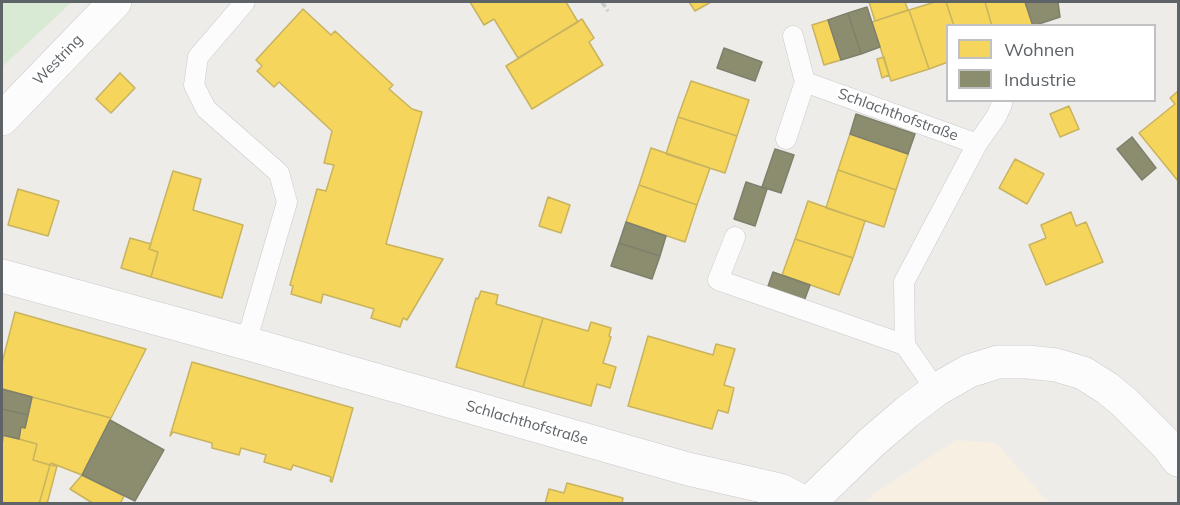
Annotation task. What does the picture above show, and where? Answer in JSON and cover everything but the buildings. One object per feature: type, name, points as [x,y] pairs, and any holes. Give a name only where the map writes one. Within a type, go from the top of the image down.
[{"type":"street","name":"Westring","points":[[2,119],[115,2]]},
{"type":"street","name":"Schlachthofstraße","points":[[2,276],[688,469],[780,490],[807,504],[872,442],[936,390],[969,371],[998,362],[1056,365],[1083,373],[1124,402],[1179,460]]},
{"type":"lane","points":[[245,2],[198,57],[194,85],[206,109],[279,173],[287,202],[246,343]]},
{"type":"lane","points":[[786,139],[804,82],[793,36]]},
{"type":"lane","name":"Schlachthofstraße","points":[[804,82],[977,144],[904,282],[905,345]]},
{"type":"lane","points":[[977,144],[996,117],[1002,102]]},
{"type":"lane","points":[[735,237],[718,280],[905,345],[936,390]]},
{"type":"path","points":[[602,2],[608,11]]},
{"type":"shaded area","points":[[956,440],[996,443],[1049,503],[864,503]]},
{"type":"green space","points":[[2,2],[72,2],[2,67]]}]
